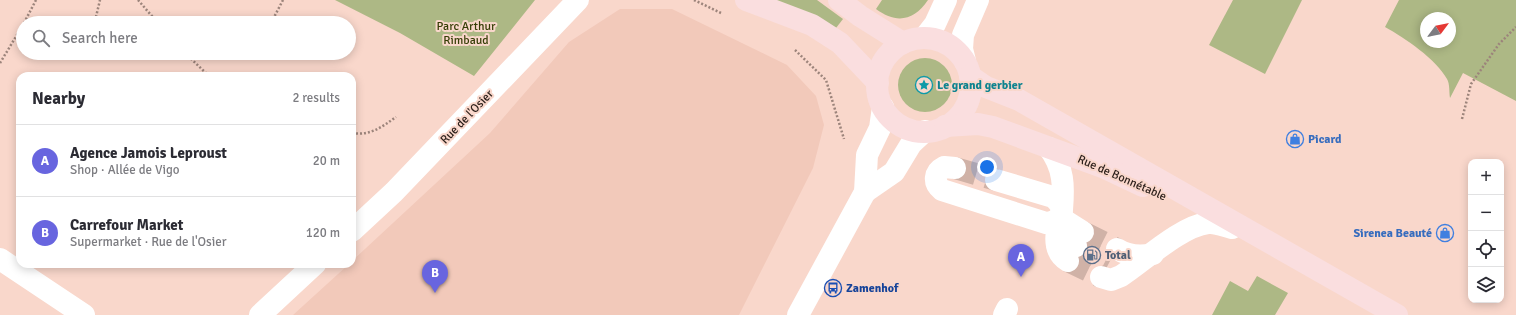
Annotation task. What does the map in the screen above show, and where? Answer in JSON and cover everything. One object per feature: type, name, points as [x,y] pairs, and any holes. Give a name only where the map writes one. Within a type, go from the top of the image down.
[{"type":"main road","points":[[746,0],[812,25],[840,42],[878,83]]},
{"type":"main road","points":[[839,0],[860,16],[903,43]]},
{"type":"main road","points":[[924,38],[939,40],[956,50],[967,69],[971,92],[965,108],[955,120],[935,129],[909,129],[902,126],[891,117],[883,107],[880,98],[878,75],[884,61],[893,50],[903,43],[924,38]]},
{"type":"main road","name":"Rue de Bonnétable","points":[[967,69],[986,87],[1019,100],[1232,228],[1293,257]]},
{"type":"main road","name":"Rue de Bonnétable","points":[[935,129],[978,124],[986,125],[1104,168],[1186,201],[1293,257],[1397,315]]},
{"type":"street","name":"Rue de l'Osier","points":[[356,227],[394,192],[578,0]]},
{"type":"street","points":[[924,38],[935,24],[946,0]]},
{"type":"street","points":[[967,69],[962,49],[963,35],[978,0]]},
{"type":"street","points":[[798,315],[865,192],[867,155],[880,128],[883,107]]},
{"type":"street","points":[[865,192],[894,172],[911,144],[935,129]]},
{"type":"street","points":[[996,180],[1054,197],[1060,202],[1061,212],[1076,246],[1062,257],[1059,253],[1056,241],[1056,229],[1061,212],[1063,191],[1061,172],[1058,163],[1049,148]]},
{"type":"street","points":[[954,168],[944,167],[937,172],[936,180],[942,190],[1046,223],[1055,221],[1061,212]]},
{"type":"street","points":[[1178,234],[1186,201]]},
{"type":"street","points":[[1109,263],[1115,266],[1123,266],[1134,263],[1153,254],[1178,234],[1195,226],[1214,223],[1232,228]]},
{"type":"street","points":[[0,259],[84,315]]},
{"type":"street","points":[[260,315],[312,268]]},
{"type":"path","points":[[28,16],[36,0]]},
{"type":"path","points":[[96,16],[100,0]]},
{"type":"path","points":[[138,0],[152,16]]},
{"type":"path","points":[[275,16],[283,0]]},
{"type":"path","points":[[694,0],[721,13]]},
{"type":"path","points":[[1462,119],[1471,84],[1499,44],[1516,27]]},
{"type":"path","points":[[0,63],[16,37]]},
{"type":"path","points":[[790,47],[797,50],[826,80],[844,141],[848,143]]},
{"type":"path","points":[[192,60],[205,72]]},
{"type":"path","points":[[356,134],[362,135],[396,117]]},
{"type":"shaded area","points":[[620,9],[672,9],[787,65],[816,96],[824,125],[813,168],[739,315],[293,315],[345,268],[356,268],[356,257],[490,133],[569,42]]},
{"type":"green space","name":"Parc Arthur Rimbaud","points":[[335,0],[535,0],[474,76],[400,33]]},
{"type":"green space","points":[[770,0],[817,0],[843,19],[836,28]]},
{"type":"green space","points":[[882,0],[928,0],[923,7],[911,16],[898,18],[883,14],[876,9]]},
{"type":"green space","points":[[1233,0],[1302,0],[1265,74],[1209,45]]},
{"type":"green space","points":[[1399,0],[1516,0],[1516,101],[1463,73],[1450,98],[1448,81],[1442,71],[1428,57],[1402,37],[1385,27]]},
{"type":"green space","points":[[920,58],[930,58],[940,62],[948,70],[952,80],[952,90],[948,100],[940,108],[930,112],[920,112],[910,108],[902,100],[898,90],[898,80],[902,70],[910,62]]},
{"type":"green space","points":[[1257,276],[1288,293],[1275,315],[1212,315],[1230,281],[1248,291]]},
{"type":"tunnel","points":[[955,168],[996,180]]},
{"type":"tunnel","points":[[1083,232],[1117,249]]},
{"type":"tunnel","points":[[1076,246],[1109,263]]},
{"type":"tunnel","points":[[1068,261],[1101,277]]},
{"type":"place","name":"Le grand gerbier","points":[[924,85]]},
{"type":"place","name":"Picard","points":[[1295,139]]},
{"type":"place","name":"Sirenea Beauté","points":[[1445,233]]},
{"type":"place","name":"Total","points":[[1092,255]]},
{"type":"place","name":"Agence Jamois Leproust","points":[[1021,277]]},
{"type":"place","name":"Zamenhof","points":[[833,288]]},
{"type":"place","name":"Carrefour Market","points":[[435,293]]}]
